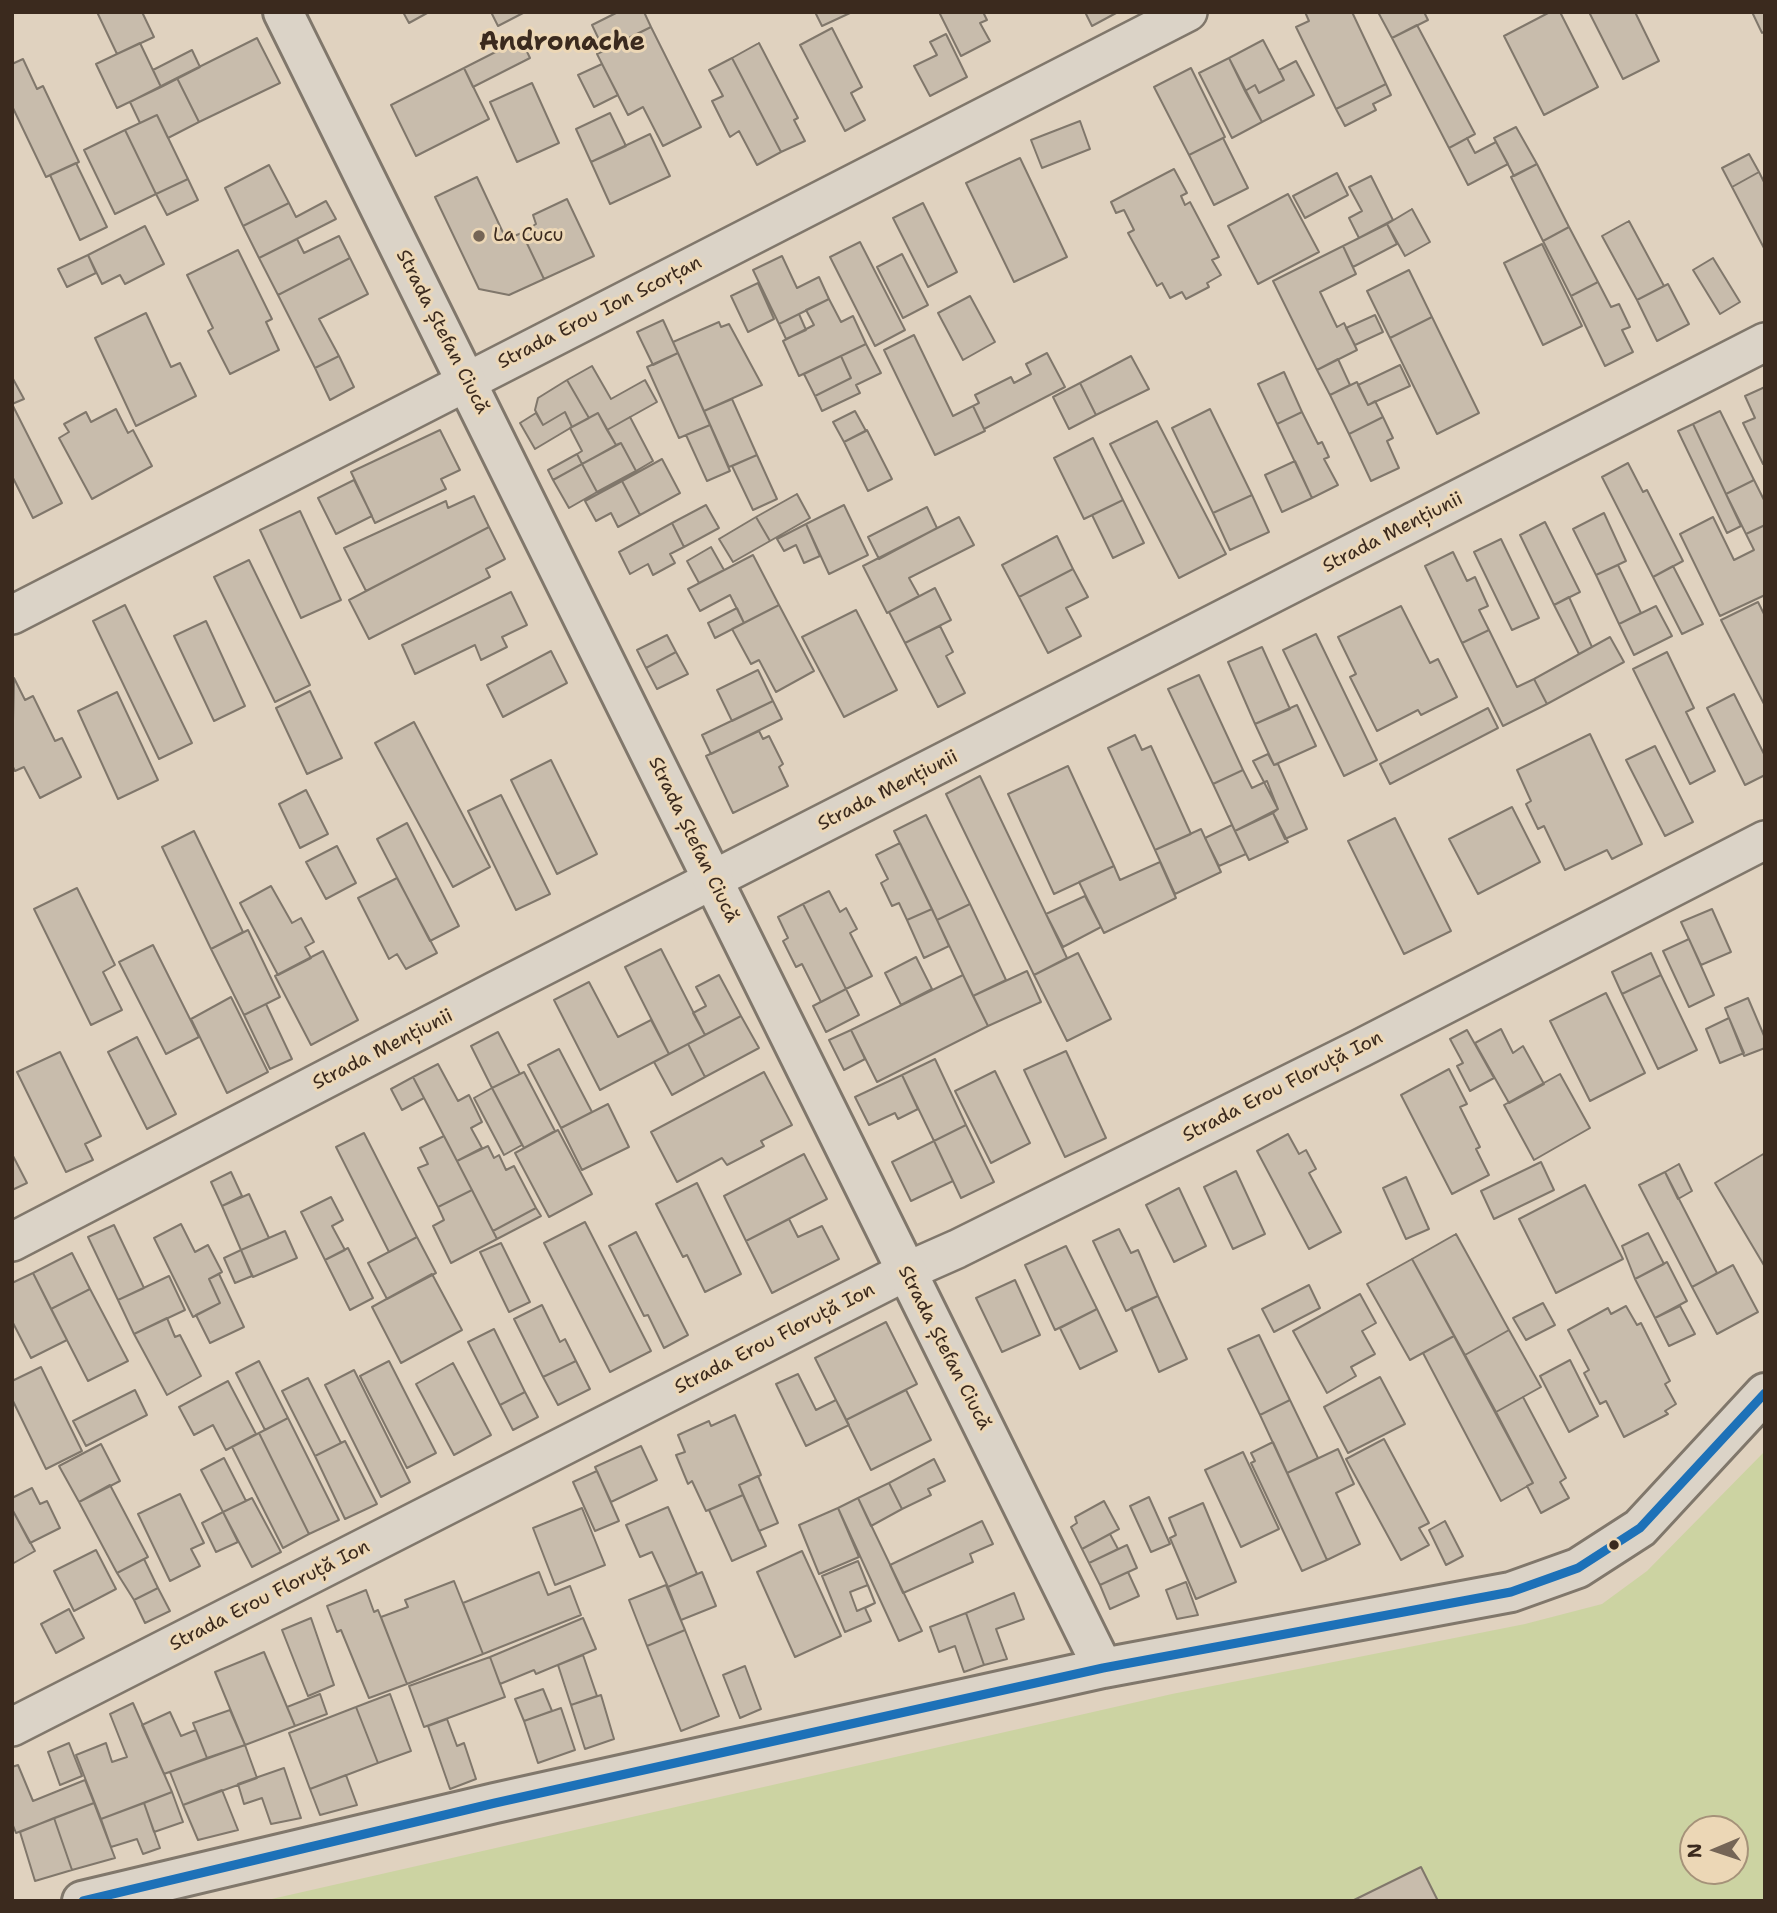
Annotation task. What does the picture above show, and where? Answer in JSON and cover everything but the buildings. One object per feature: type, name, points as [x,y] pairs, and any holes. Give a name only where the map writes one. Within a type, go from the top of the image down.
[{"type":"street","name":"Strada Ștefan Ciucă","points":[[283,12],[1103,1668]]},
{"type":"street","name":"Strada Erou Ion Scorțan","points":[[12,615],[1188,12]]},
{"type":"street","name":"Strada Mențiunii","points":[[12,1242],[498,990],[714,882],[1765,342]]},
{"type":"street","name":"Strada Erou Floruță Ion","points":[[12,1727],[905,1272],[957,1249],[1361,1048],[1765,840]]},
{"type":"street","points":[[82,1901],[495,1803],[1103,1668],[1511,1592],[1548,1580],[1607,1552],[1640,1528],[1765,1393]]},
{"type":"green space","points":[[1765,1451],[1765,1901],[263,1901],[1172,1694],[1525,1624],[1602,1604],[1647,1571]]},
{"type":"transit line","points":[[83,1901],[495,1803],[1103,1668],[1511,1592],[1578,1568],[1640,1528],[1765,1393]]},
{"type":"place","name":"La Cucu","points":[[479,236]]},
{"type":"district","name":"Andronache","points":[[562,43]]}]
